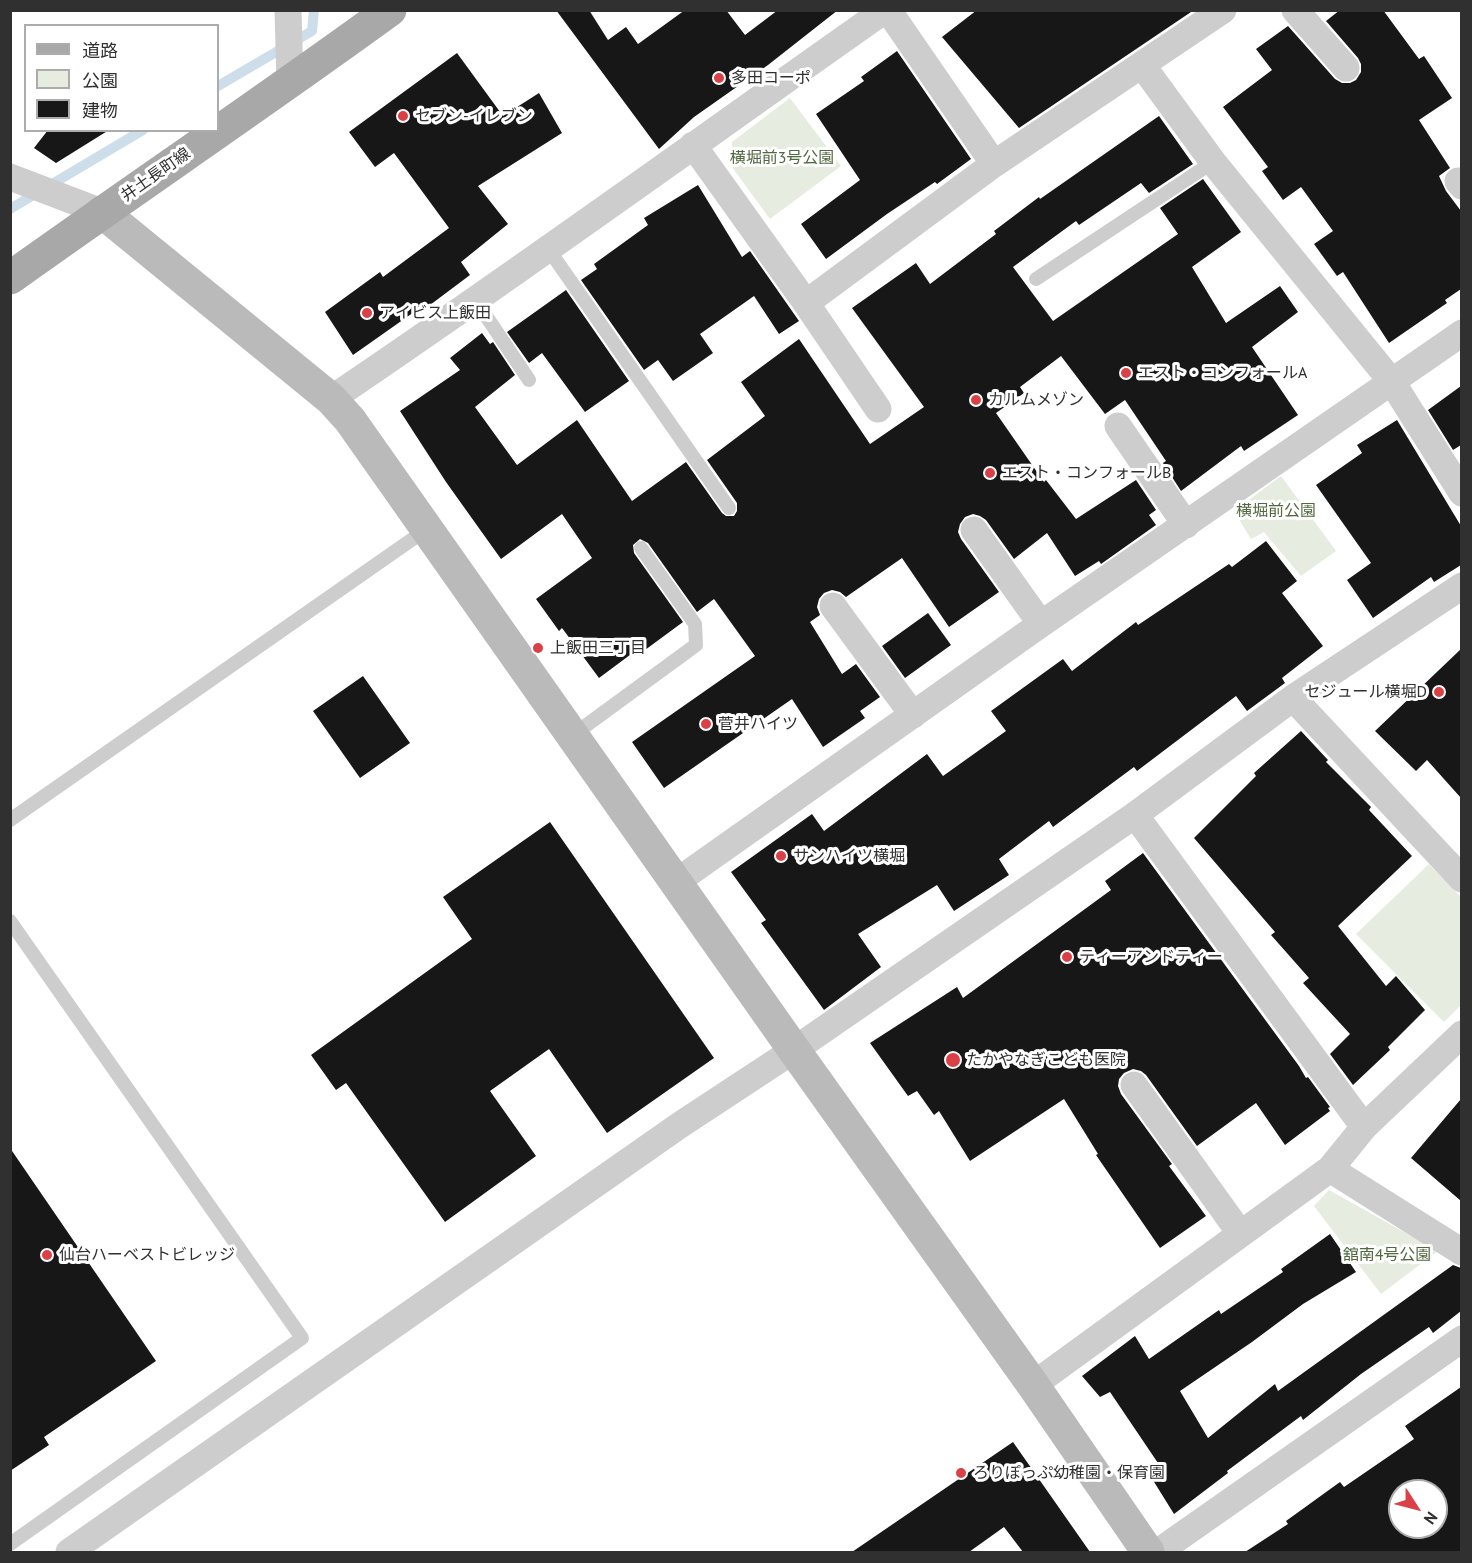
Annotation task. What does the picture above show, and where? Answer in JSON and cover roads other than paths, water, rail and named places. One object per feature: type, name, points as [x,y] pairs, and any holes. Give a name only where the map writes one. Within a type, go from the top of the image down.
[{"type":"main road","name":"井土長町線","points":[[219,128],[290,76],[390,10]]},
{"type":"main road","name":"井土長町線","points":[[10,278],[213,132]]},
{"type":"street","points":[[331,399],[549,250],[693,145],[886,10],[994,164]]},
{"type":"street","points":[[806,303],[994,164],[1223,10]]},
{"type":"street","points":[[1295,10],[1346,68]]},
{"type":"street","points":[[288,15],[290,76]]},
{"type":"street","points":[[1142,65],[1213,162],[1392,382],[1461,493]]},
{"type":"street","points":[[693,145],[806,303],[878,410]]},
{"type":"street","points":[[14,178],[102,213],[331,399],[350,420],[1033,1385],[1148,1552]]},
{"type":"street","points":[[676,882],[1041,624],[1461,333]]},
{"type":"street","points":[[1119,426],[1186,525]]},
{"type":"street","points":[[974,530],[1041,624]]},
{"type":"street","points":[[69,1552],[680,1125],[794,1050],[1135,815],[1293,698],[1461,586]]},
{"type":"street","points":[[833,606],[913,715]]},
{"type":"street","points":[[1293,698],[1461,879]]},
{"type":"street","points":[[1135,815],[1364,1127]]},
{"type":"street","points":[[1033,1385],[1330,1169],[1364,1127],[1461,1034]]},
{"type":"street","points":[[1134,1085],[1240,1233]]},
{"type":"street","points":[[1330,1169],[1461,1252]]},
{"type":"street","points":[[1158,1552],[1461,1339]]},
{"type":"lane","points":[[1036,279],[1213,162]]},
{"type":"lane","points":[[549,250],[729,508]]},
{"type":"lane","points":[[476,301],[529,380]]},
{"type":"lane","points":[[10,820],[427,529]]},
{"type":"lane","points":[[573,735],[696,645],[695,624],[641,548]]},
{"type":"lane","points":[[10,921],[302,1338],[10,1544]]},
{"type":"waterway","points":[[219,85],[312,31],[314,10]]},
{"type":"waterway","points":[[10,209],[140,132]]},
{"type":"place","name":"多田コーポ","points":[[719,78]]},
{"type":"place","name":"セブン-イレブン","points":[[403,116]]},
{"type":"place","name":"アイビス上飯田","points":[[367,313]]},
{"type":"place","name":"エスト・コンフォールA","points":[[1126,373]]},
{"type":"place","name":"カルムメゾン","points":[[976,400]]},
{"type":"place","name":"エスト・コンフォールB","points":[[990,473]]},
{"type":"place","name":"上飯田三丁目","points":[[538,648]]},
{"type":"place","name":"セジュール横堀D","points":[[1439,692]]},
{"type":"place","name":"菅井ハイツ","points":[[706,724]]},
{"type":"place","name":"サンハイツ横堀","points":[[781,856]]},
{"type":"place","name":"ティーアンドティー","points":[[1067,957]]},
{"type":"place","name":"たかやなぎこども医院","points":[[953,1060]]},
{"type":"place","name":"仙台ハーベストビレッジ","points":[[47,1255]]},
{"type":"place","name":"ろりぽっぷ幼稚園・保育園","points":[[961,1473]]},
{"type":"park label","name":"横堀前3号公園","points":[[782,158]]},
{"type":"park label","name":"横堀前公園","points":[[1276,511]]},
{"type":"park label","name":"舘南4号公園","points":[[1387,1255]]}]
